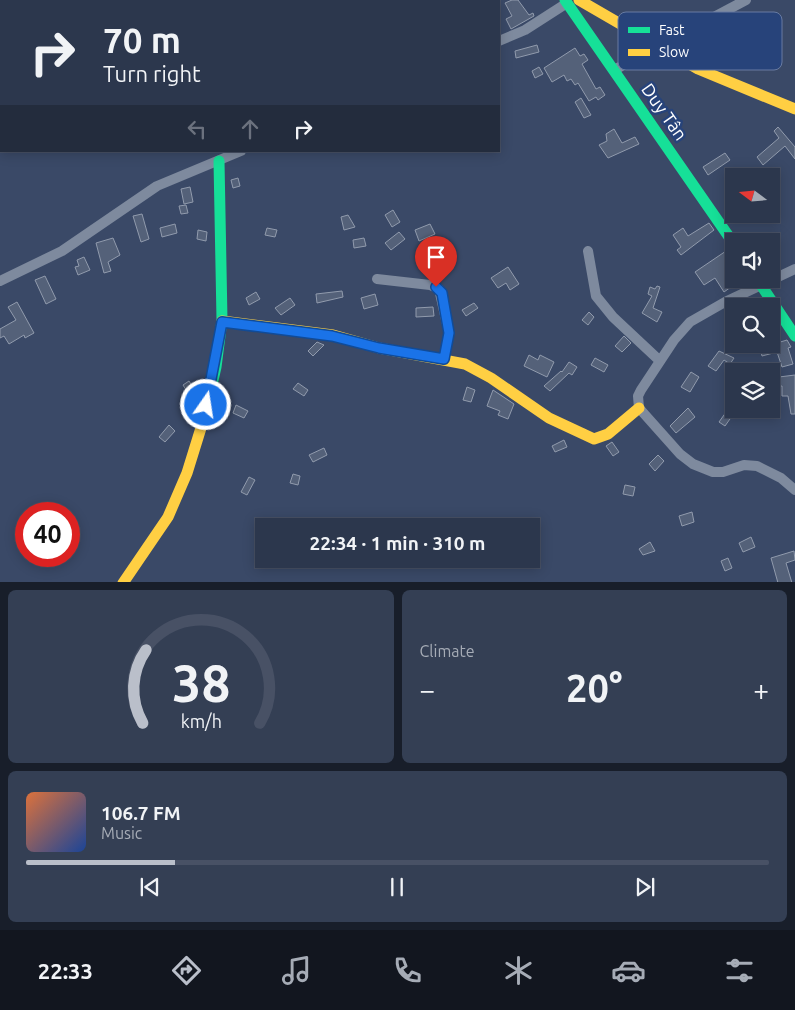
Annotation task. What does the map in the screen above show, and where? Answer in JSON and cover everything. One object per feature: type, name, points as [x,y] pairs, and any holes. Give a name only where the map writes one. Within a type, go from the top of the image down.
[{"type":"main road","points":[[571,1],[618,26]]},
{"type":"main road","name":"Duy Tân","points":[[571,1],[614,70],[726,233]]},
{"type":"main road","points":[[700,70],[795,109]]},
{"type":"main road","points":[[123,582],[167,518],[189,466],[212,380],[222,322],[219,160]]},
{"type":"main road","points":[[763,288],[795,336]]},
{"type":"main road","points":[[222,322],[332,336],[379,348],[444,359],[473,367],[549,418],[594,439],[608,434],[639,408]]},
{"type":"street","points":[[724,12],[746,0]]},
{"type":"street","points":[[500,41],[525,30],[571,1]]},
{"type":"street","points":[[614,70],[618,68]]},
{"type":"street","points":[[0,281],[62,251],[156,186],[239,152]]},
{"type":"street","points":[[588,251],[596,296],[613,317],[660,361]]},
{"type":"street","points":[[780,274],[795,269]]},
{"type":"street","points":[[376,279],[430,285],[439,289],[449,333],[444,359]]},
{"type":"street","points":[[749,288],[695,319],[674,340],[641,390],[638,396],[639,408],[680,454],[692,464],[713,472],[723,472],[744,465],[757,466],[781,478],[795,490]]},
{"type":"building","points":[[518,0],[529,15],[533,13],[534,16],[511,29],[506,19],[512,16],[505,3]]},
{"type":"building","points":[[537,45],[539,52],[516,58],[515,51]]},
{"type":"building","points":[[575,48],[580,56],[584,54],[588,60],[582,64],[596,89],[600,87],[605,95],[598,100],[596,97],[589,101],[578,83],[575,85],[571,79],[567,81],[564,75],[552,82],[544,68]]},
{"type":"building","points":[[539,67],[543,74],[535,78],[532,71]]},
{"type":"building","points":[[581,98],[591,115],[584,118],[575,102]]},
{"type":"building","points":[[778,127],[795,147],[795,159],[785,146],[763,165],[757,157],[779,138],[774,131]]},
{"type":"building","points":[[614,129],[622,143],[635,137],[639,144],[608,158],[599,145],[607,141],[606,134]]},
{"type":"building","points":[[725,153],[730,160],[708,175],[703,167]]},
{"type":"building","points":[[238,178],[240,186],[233,188],[231,180]]},
{"type":"building","points":[[190,187],[193,202],[184,204],[181,189]]},
{"type":"building","points":[[186,205],[188,213],[181,214],[179,206]]},
{"type":"building","points":[[393,210],[400,222],[392,227],[385,215]]},
{"type":"building","points":[[142,214],[149,239],[141,242],[133,216]]},
{"type":"building","points":[[348,215],[355,227],[344,230],[341,217]]},
{"type":"building","points":[[709,223],[714,230],[681,255],[677,250],[681,247],[673,235],[683,228],[688,236]]},
{"type":"building","points":[[175,224],[177,233],[162,237],[160,228]]},
{"type":"building","points":[[430,224],[435,234],[419,241],[415,230]]},
{"type":"building","points":[[267,228],[277,230],[275,237],[265,235]]},
{"type":"building","points":[[198,230],[207,232],[206,241],[197,239]]},
{"type":"building","points":[[399,232],[405,239],[391,250],[385,243]]},
{"type":"building","points":[[113,238],[120,255],[108,262],[111,271],[104,273],[96,243]]},
{"type":"building","points":[[364,238],[366,246],[354,248],[353,240]]},
{"type":"building","points":[[725,252],[725,288],[730,288],[724,292],[715,278],[704,285],[695,272]]},
{"type":"building","points":[[84,257],[90,270],[78,275],[75,267],[79,266],[77,260]]},
{"type":"building","points":[[508,267],[519,284],[510,290],[506,283],[498,288],[491,278]]},
{"type":"building","points":[[45,276],[56,299],[46,304],[35,280]]},
{"type":"building","points":[[657,286],[660,287],[653,308],[662,312],[657,322],[642,313],[652,296],[648,294],[650,287],[655,289]]},
{"type":"building","points":[[342,291],[343,297],[317,303],[316,294]]},
{"type":"building","points":[[256,292],[260,299],[249,305],[246,298]]},
{"type":"building","points":[[375,294],[378,305],[364,309],[361,298]]},
{"type":"building","points":[[290,298],[295,305],[281,315],[275,308]]},
{"type":"building","points":[[17,302],[34,333],[25,338],[24,335],[9,344],[4,336],[0,338],[0,329],[16,320],[8,307]]},
{"type":"building","points":[[474,303],[478,308],[466,316],[462,310]]},
{"type":"building","points":[[433,307],[434,316],[416,317],[416,308]]},
{"type":"building","points":[[589,312],[594,317],[588,325],[582,320]]},
{"type":"building","points":[[624,336],[631,343],[622,352],[615,346]]},
{"type":"building","points":[[787,340],[791,347],[788,348],[793,364],[782,367],[777,353],[780,353],[780,342]]},
{"type":"building","points":[[317,342],[324,345],[313,356],[308,351]]},
{"type":"building","points":[[719,351],[734,358],[731,363],[724,360],[716,371],[708,366]]},
{"type":"building","points":[[761,353],[773,353],[762,356]]},
{"type":"building","points":[[529,355],[538,360],[540,355],[554,362],[547,377],[524,366]]},
{"type":"building","points":[[595,358],[608,365],[604,372],[591,365]]},
{"type":"building","points":[[569,362],[577,367],[572,375],[569,373],[550,391],[544,386],[562,372]]},
{"type":"building","points":[[691,372],[699,377],[690,392],[681,387]]},
{"type":"building","points":[[795,375],[795,414],[791,414],[788,396],[782,396],[780,377]]},
{"type":"building","points":[[189,381],[194,389],[188,393],[183,385]]},
{"type":"building","points":[[298,383],[308,390],[304,396],[293,389]]},
{"type":"building","points":[[467,387],[475,390],[471,402],[463,400]]},
{"type":"building","points":[[493,390],[514,404],[508,419],[498,415],[500,411],[487,406]]},
{"type":"building","points":[[236,405],[248,411],[244,418],[233,413]]},
{"type":"building","points":[[688,408],[695,417],[676,433],[670,426]]},
{"type":"building","points":[[725,414],[725,418],[731,418],[725,426],[719,422]]},
{"type":"building","points":[[169,425],[175,431],[165,442],[159,437]]},
{"type":"building","points":[[564,440],[567,447],[555,452],[552,446]]},
{"type":"building","points":[[612,442],[619,452],[613,456],[606,446]]},
{"type":"building","points":[[324,448],[327,455],[313,462],[309,455]]},
{"type":"building","points":[[658,455],[664,461],[655,471],[649,464]]},
{"type":"building","points":[[293,474],[300,476],[298,485],[290,483]]},
{"type":"building","points":[[249,477],[255,480],[247,495],[241,492]]},
{"type":"building","points":[[625,485],[635,487],[633,496],[623,494]]},
{"type":"building","points":[[692,512],[694,522],[682,526],[679,516]]},
{"type":"building","points":[[751,537],[755,547],[743,552],[739,543]]},
{"type":"building","points":[[650,542],[655,551],[643,555],[639,549]]},
{"type":"building","points":[[794,551],[795,560],[786,563],[792,582],[778,582],[771,558]]},
{"type":"building","points":[[728,558],[732,568],[725,571],[721,561]]},
{"type":"traffic: fast","points":[[565,0],[726,233]]},
{"type":"traffic: fast","points":[[205,415],[216,367],[222,320],[219,161]]},
{"type":"traffic: fast","points":[[763,288],[795,336]]},
{"type":"traffic: slow","points":[[579,0],[618,23]]},
{"type":"traffic: slow","points":[[700,70],[795,109]]},
{"type":"traffic: slow","points":[[222,321],[333,335],[379,348],[465,364],[491,378],[549,418],[594,439],[608,434],[639,408]]},
{"type":"traffic: slow","points":[[124,582],[168,517],[187,473],[205,415]]},
{"type":"route","points":[[206,405],[222,322],[320,334],[379,348],[444,359],[449,333],[442,293],[436,287]]}]
